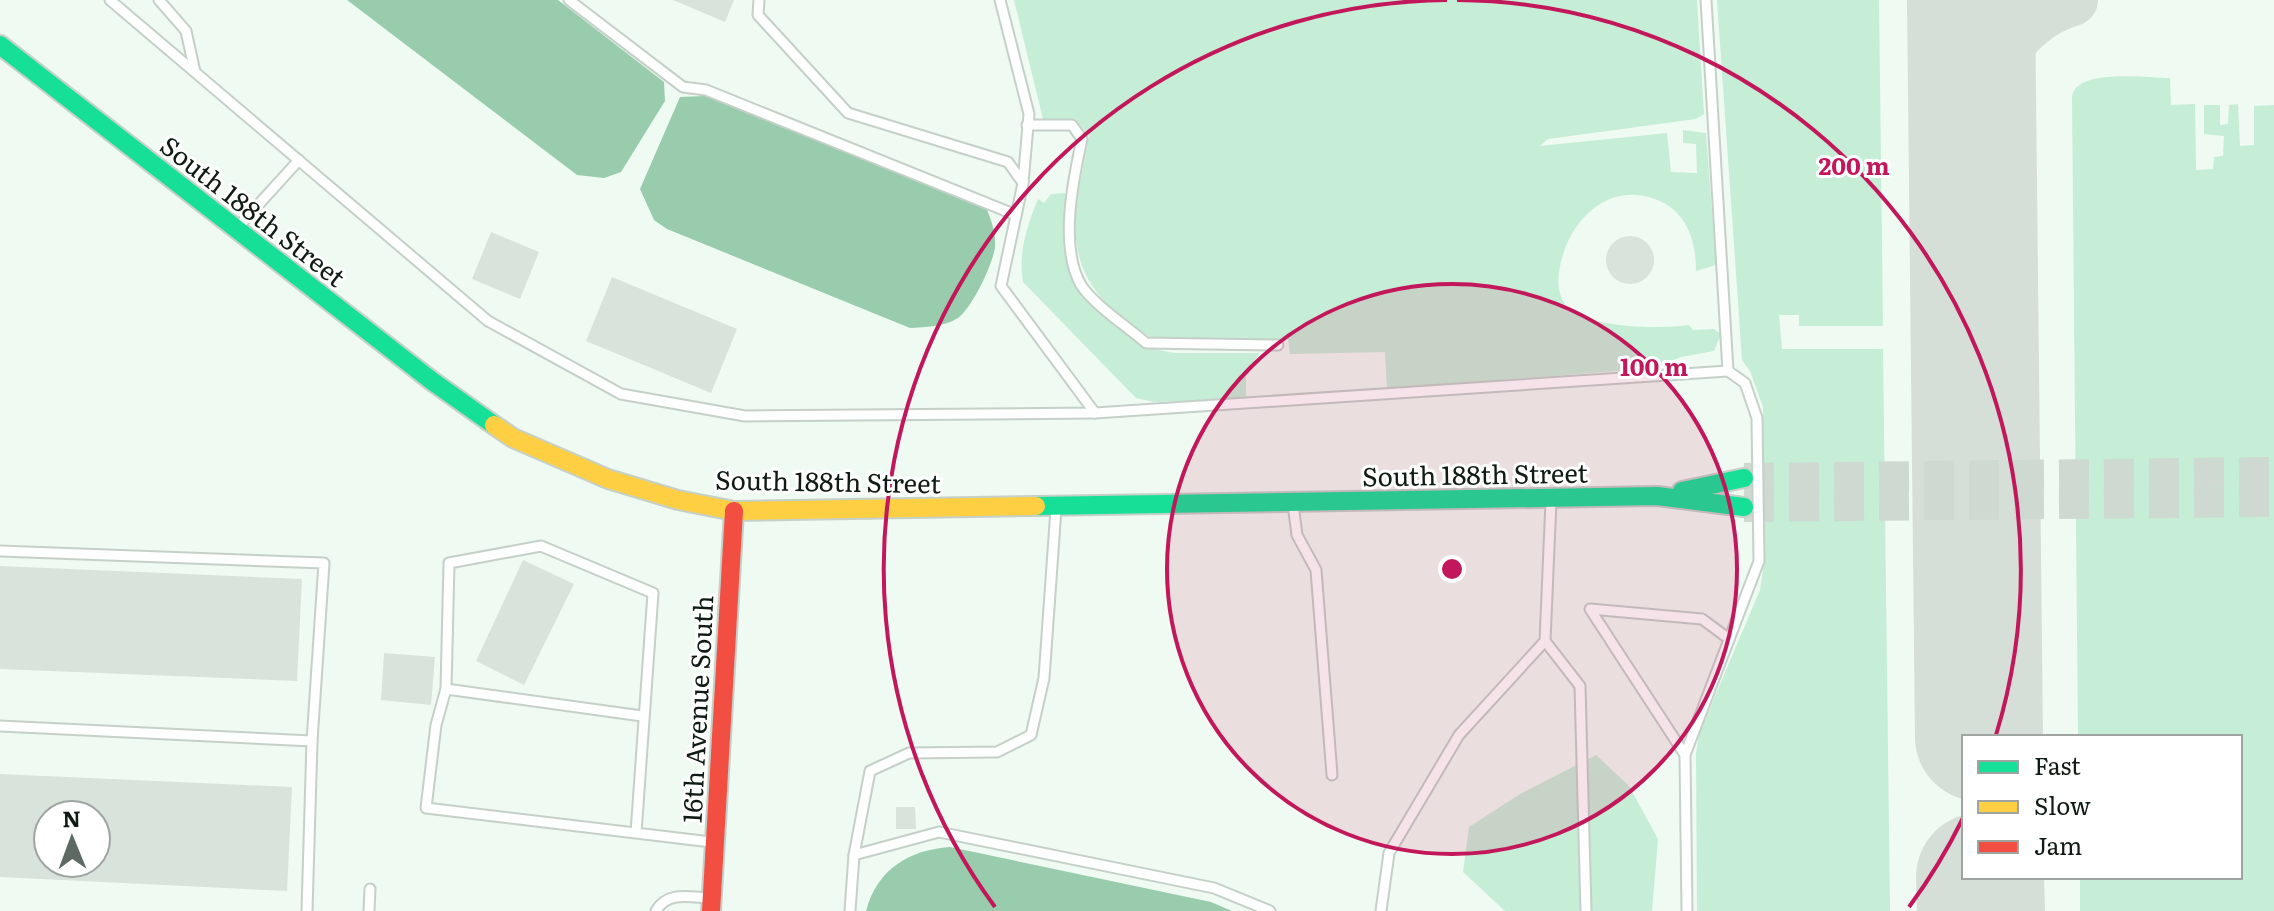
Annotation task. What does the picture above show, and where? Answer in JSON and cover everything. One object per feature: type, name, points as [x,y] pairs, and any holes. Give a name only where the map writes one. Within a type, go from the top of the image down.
[{"type":"main road","name":"South 188th Street","points":[[0,45],[432,381],[513,438],[608,479],[678,500],[734,511],[1657,496],[1744,507]]},
{"type":"main road","name":"South 188th Street","points":[[1657,496],[1744,478]]},
{"type":"main road","name":"16th Avenue South","points":[[711,905],[734,511]]},
{"type":"lane","points":[[110,0],[488,321],[621,394],[745,416],[1095,413],[1728,371],[1745,383],[1757,418],[1759,561],[1685,755],[1687,911]]},
{"type":"lane","points":[[159,0],[186,31],[195,72]]},
{"type":"lane","points":[[569,0],[683,87],[706,90],[1016,215]]},
{"type":"lane","points":[[751,0],[758,15],[848,113],[1008,162],[1023,183]]},
{"type":"lane","points":[[758,15],[759,0]]},
{"type":"lane","points":[[1000,0],[1029,114],[1023,183],[1001,286],[1095,413]]},
{"type":"lane","points":[[1706,0],[1728,371]]},
{"type":"lane","points":[[1027,125],[1072,125],[1082,139],[1070,192],[1072,261],[1082,287],[1146,343],[1278,345]]},
{"type":"lane","points":[[237,229],[299,160]]},
{"type":"lane","points":[[1381,911],[1389,853],[1459,735],[1545,641],[1551,497]]},
{"type":"lane","points":[[1293,502],[1297,535],[1316,570],[1332,775]]},
{"type":"lane","points":[[850,911],[854,855],[870,771],[909,753],[997,752],[1031,735],[1044,678],[1057,505]]},
{"type":"lane","points":[[636,833],[653,593],[541,546],[449,563],[446,689],[436,725],[426,808],[636,833],[714,842]]},
{"type":"lane","points":[[0,551],[324,563],[312,741],[307,911]]},
{"type":"lane","points":[[1685,755],[1590,609],[1702,619],[1729,639]]},
{"type":"lane","points":[[1545,641],[1580,686],[1586,911]]},
{"type":"lane","points":[[446,689],[642,716]]},
{"type":"lane","points":[[0,726],[312,741]]},
{"type":"lane","points":[[854,855],[939,832],[1214,888],[1270,911]]},
{"type":"lane","points":[[369,911],[370,889]]},
{"type":"lane","points":[[656,911],[661,902],[671,896],[711,905]]},
{"type":"shaded area","points":[[347,0],[558,0],[664,82],[665,101],[621,172],[604,178],[577,175]]},
{"type":"shaded area","points":[[1014,0],[1697,0],[1704,114],[1696,119],[1548,139],[1540,146],[1667,133],[1671,172],[1697,173],[1696,144],[1683,143],[1683,130],[1706,133],[1716,265],[1696,271],[1695,251],[1680,216],[1664,203],[1646,196],[1630,195],[1600,204],[1576,227],[1562,258],[1558,282],[1566,305],[1589,319],[1624,326],[1689,325],[1693,330],[1714,329],[1721,334],[1714,351],[1681,357],[1654,368],[1387,389],[1385,352],[1290,354],[1288,339],[1158,341],[1117,313],[1098,294],[1085,273],[1078,253],[1076,231],[1089,136],[1075,119],[1043,119]]},
{"type":"shaded area","points":[[1717,0],[1879,0],[1883,326],[1799,326],[1799,315],[1779,315],[1782,349],[1883,349],[1890,911],[1697,911],[1696,753],[1699,734],[1760,590],[1764,564],[1763,407],[1750,371],[1742,360]]},
{"type":"shaded area","points":[[2130,76],[2170,78],[2171,105],[2195,104],[2196,170],[2213,169],[2214,157],[2223,156],[2224,136],[2204,134],[2204,105],[2220,105],[2220,125],[2228,124],[2229,105],[2238,104],[2240,146],[2254,145],[2254,106],[2274,105],[2274,911],[2080,911],[2080,879],[2242,879],[2242,735],[2078,735],[2072,96],[2077,87],[2086,81]]},
{"type":"shaded area","points":[[705,96],[985,205],[993,226],[995,247],[981,285],[964,313],[947,323],[910,328],[667,229],[654,220],[640,189],[680,97]]},
{"type":"shaded area","points":[[1065,193],[1066,260],[1077,289],[1114,326],[1144,347],[1174,353],[1260,353],[1246,373],[1246,399],[1154,402],[1136,398],[1023,282],[1024,240],[1038,199],[1044,203],[1051,194]]},
{"type":"shaded area","points":[[1596,755],[1629,786],[1658,839],[1652,911],[1505,911],[1463,872],[1469,827],[1520,794]]},
{"type":"shaded area","points":[[950,847],[1211,902],[1232,911],[866,911],[878,884],[897,864],[921,852]]},
{"type":"building","points":[[673,0],[734,0],[725,22]]},
{"type":"building","points":[[491,232],[539,252],[520,299],[472,279]]},
{"type":"building","points":[[1630,236],[1647,243],[1654,260],[1647,277],[1630,284],[1613,277],[1606,260],[1613,243]]},
{"type":"building","points":[[612,277],[737,329],[711,393],[586,341]]},
{"type":"building","points":[[523,560],[574,584],[524,685],[476,661]]},
{"type":"building","points":[[0,566],[302,579],[297,681],[0,669]]},
{"type":"building","points":[[384,653],[435,657],[431,705],[381,700]]},
{"type":"building","points":[[0,774],[292,787],[287,891],[41,879],[112,879],[112,799],[32,799],[32,879],[0,877]]},
{"type":"building","points":[[896,807],[915,807],[916,829],[896,829]]},
{"type":"taxiway","points":[[1972,120],[1987,82],[2007,47],[2035,19],[2072,0]]},
{"type":"runway","points":[[1971,0],[1979,735]]},
{"type":"runway","points":[[1980,879],[1981,911]]},
{"type":"tunnel","points":[[1744,478],[2274,472]]},
{"type":"tunnel","points":[[1744,507],[2274,502]]},
{"type":"traffic: fast","points":[[0,45],[432,381],[494,425]]},
{"type":"traffic: fast","points":[[1682,491],[1744,478]]},
{"type":"traffic: fast","points":[[1036,506],[1657,496],[1744,507]]},
{"type":"traffic: slow","points":[[494,425],[513,438],[608,479],[678,500],[734,511],[1036,506]]},
{"type":"traffic: jam","points":[[711,911],[734,511]]}]
